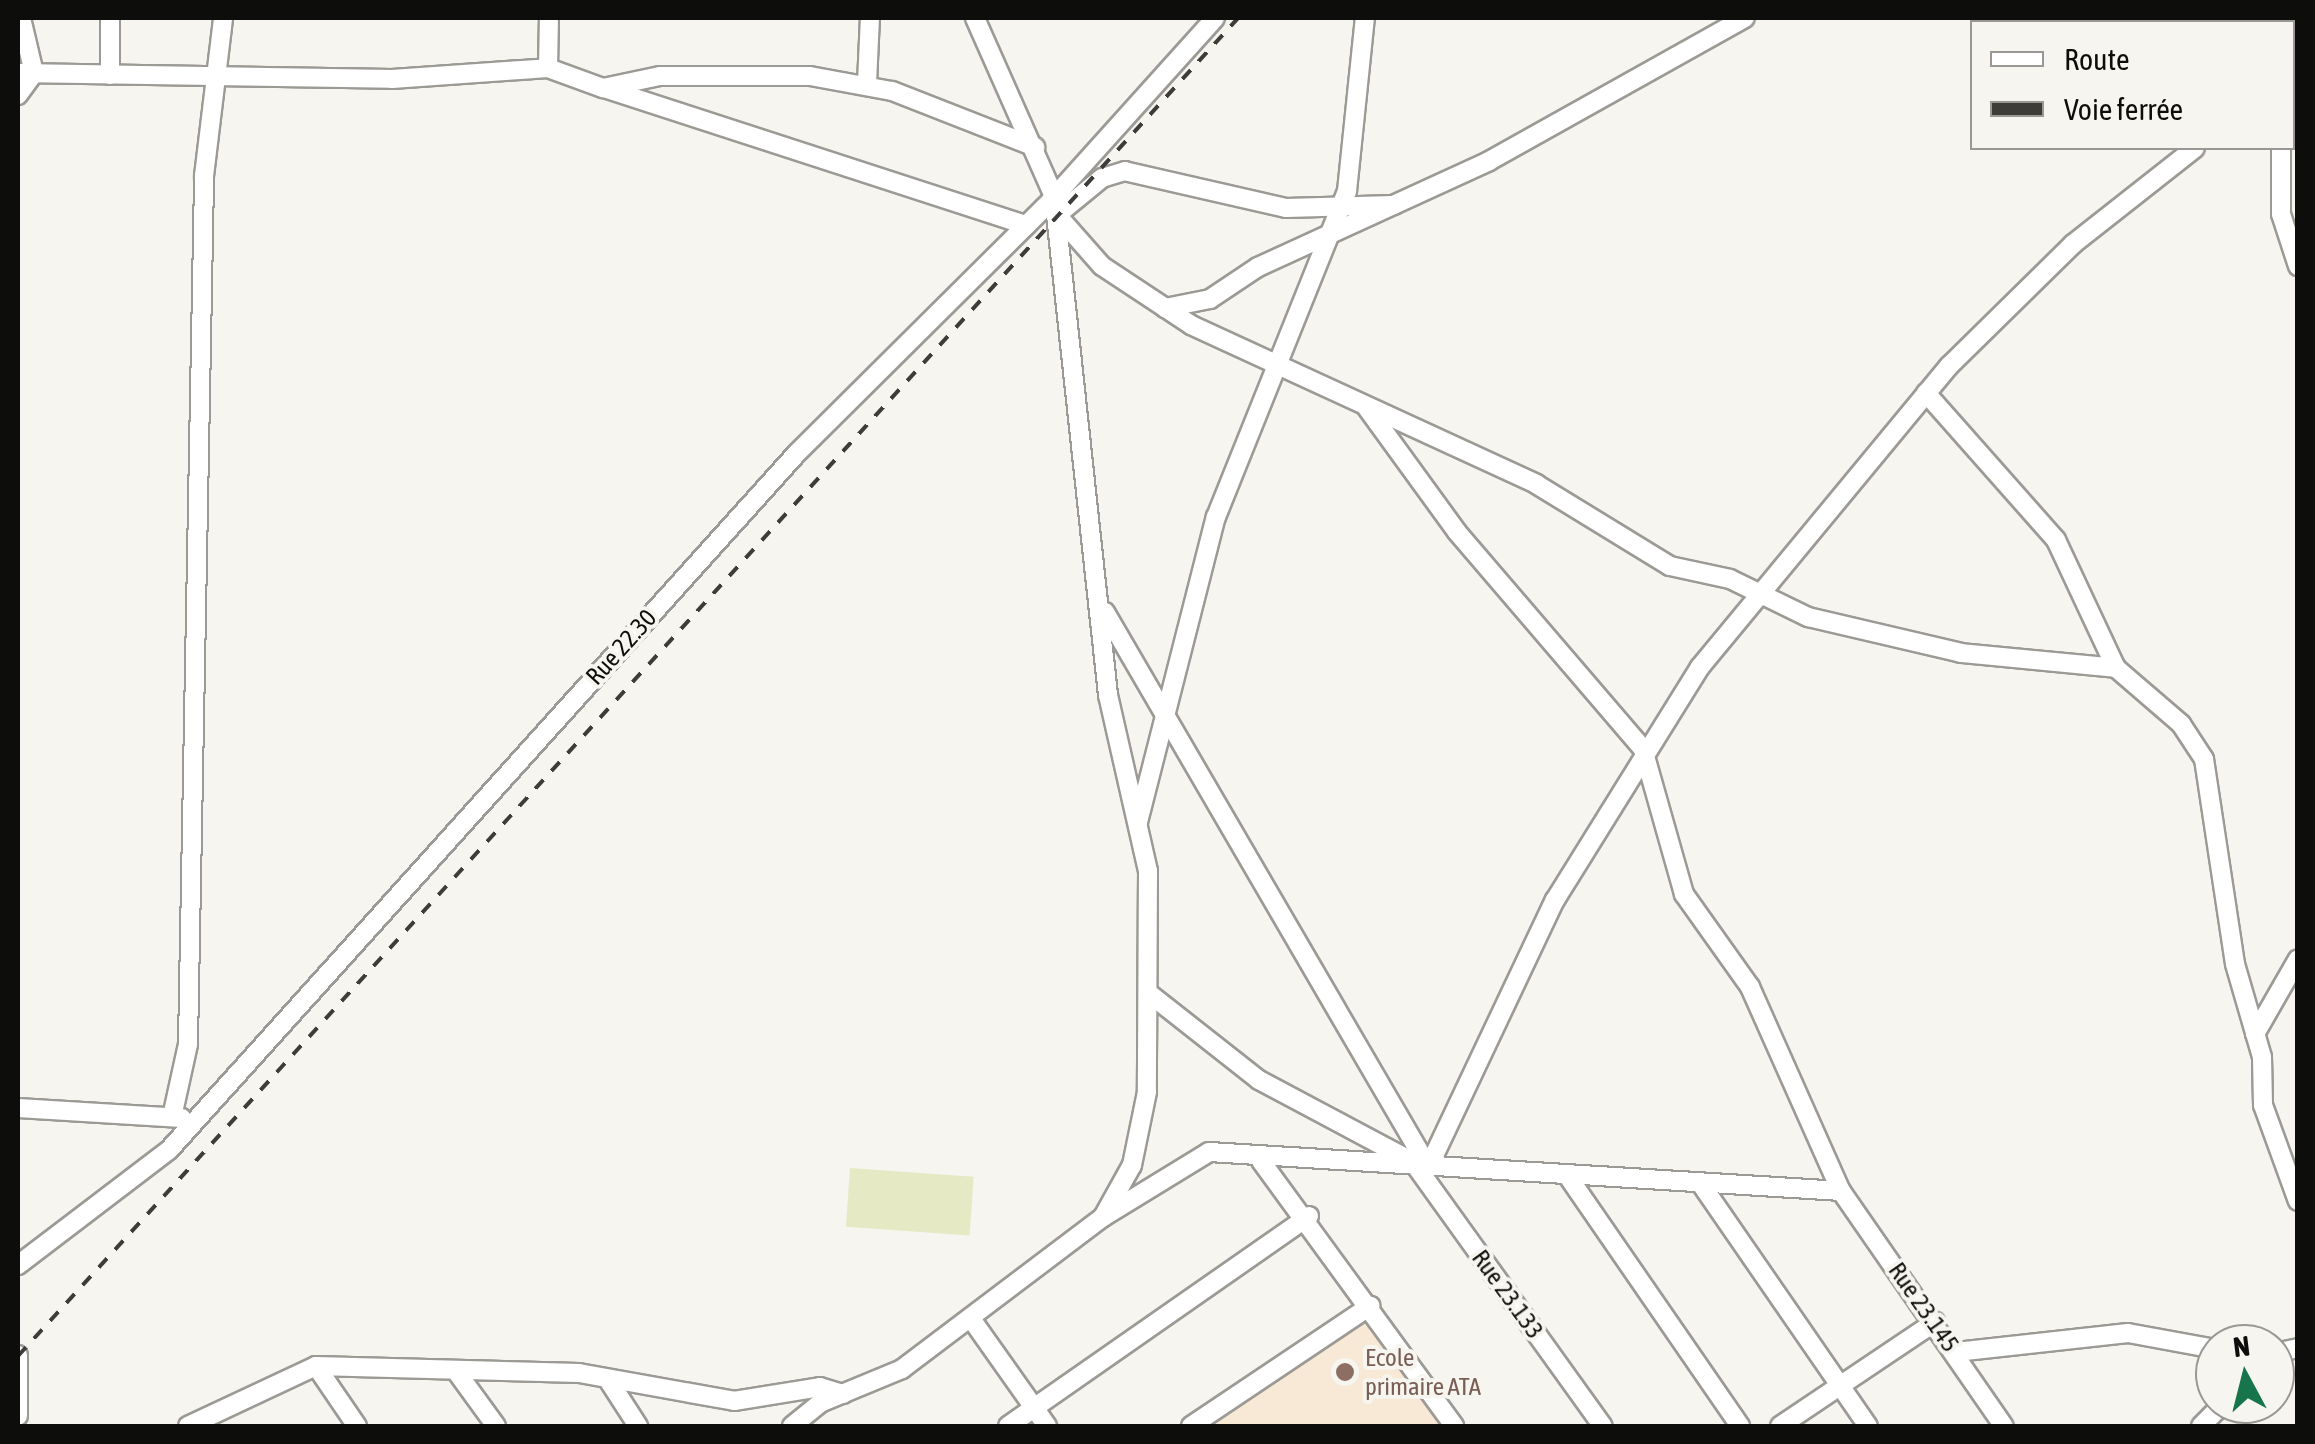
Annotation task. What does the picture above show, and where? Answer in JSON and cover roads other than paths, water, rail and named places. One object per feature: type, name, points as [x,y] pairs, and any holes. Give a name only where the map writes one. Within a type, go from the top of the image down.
[{"type":"street","points":[[18,95],[26,73],[22,18]]},
{"type":"street","points":[[110,18],[110,75]]},
{"type":"street","points":[[172,1116],[188,1044],[204,176],[223,18]]},
{"type":"street","points":[[548,68],[549,18]]},
{"type":"street","points":[[867,84],[870,18]]},
{"type":"street","points":[[975,18],[1035,147],[1056,206],[1112,722],[1138,822],[1152,905],[1151,996],[1142,1124],[1123,1189],[1103,1216]]},
{"type":"street","name":"Rue 22.30","points":[[18,1265],[198,1119],[798,452],[1026,225],[1056,206],[1216,18]]},
{"type":"street","points":[[1138,822],[1169,720],[1192,592],[1272,369],[1340,205],[1365,18]]},
{"type":"street","points":[[1165,308],[1210,299],[1745,18]]},
{"type":"street","points":[[26,73],[214,77],[548,68],[1026,225]]},
{"type":"street","points":[[604,88],[714,73],[867,84],[1035,147]]},
{"type":"street","points":[[1423,1163],[1494,1013],[1642,749],[1758,591],[1812,540],[1926,393],[2073,244],[2192,150]]},
{"type":"street","points":[[2281,150],[2282,214],[2298,266]]},
{"type":"street","points":[[1056,206],[1102,178],[1125,171],[1286,208],[1394,205]]},
{"type":"street","points":[[1056,206],[1102,266],[1165,308],[1272,369],[1570,501],[1653,558],[1758,591],[1808,616],[1961,653],[2116,668]]},
{"type":"street","points":[[1926,393],[2056,540],[2116,668],[2193,738],[2214,783],[2235,964],[2254,1034],[2263,1105],[2298,1200]]},
{"type":"street","points":[[1367,408],[1457,532],[1642,749]]},
{"type":"street","name":"Rue 23.133","points":[[1102,607],[1423,1163],[1593,1423]]},
{"type":"street","name":"Rue 23.145","points":[[1642,749],[1684,894],[1750,988],[1841,1191],[2004,1426]]},
{"type":"street","points":[[2254,1034],[2298,959]]},
{"type":"street","points":[[1151,996],[1259,1080],[1423,1163]]},
{"type":"street","points":[[18,1108],[198,1119]]},
{"type":"street","points":[[792,1426],[843,1394],[870,1388],[972,1320],[1103,1216],[1208,1152],[1261,1160],[1423,1163],[1841,1191]]},
{"type":"street","points":[[1261,1160],[1309,1216],[1454,1426]]},
{"type":"street","points":[[1566,1175],[1740,1426]]},
{"type":"street","points":[[1701,1184],[1868,1426]]},
{"type":"street","points":[[1008,1426],[1309,1216]]},
{"type":"street","points":[[1191,1426],[1370,1306]]},
{"type":"street","points":[[972,1320],[1047,1426]]},
{"type":"street","points":[[1780,1426],[1935,1322]]},
{"type":"street","points":[[1956,1352],[2128,1333],[2195,1345]]},
{"type":"street","points":[[18,1355],[18,1416]]},
{"type":"street","points":[[188,1426],[316,1366],[608,1380],[734,1401],[820,1387],[843,1394]]},
{"type":"street","points":[[316,1366],[357,1426]]},
{"type":"street","points":[[456,1371],[496,1426]]},
{"type":"street","points":[[608,1380],[638,1426]]},
{"type":"railway","points":[[18,1356],[1238,18]]},
{"type":"place","name":"Ecole primaire ATA","points":[[1345,1372]]}]
